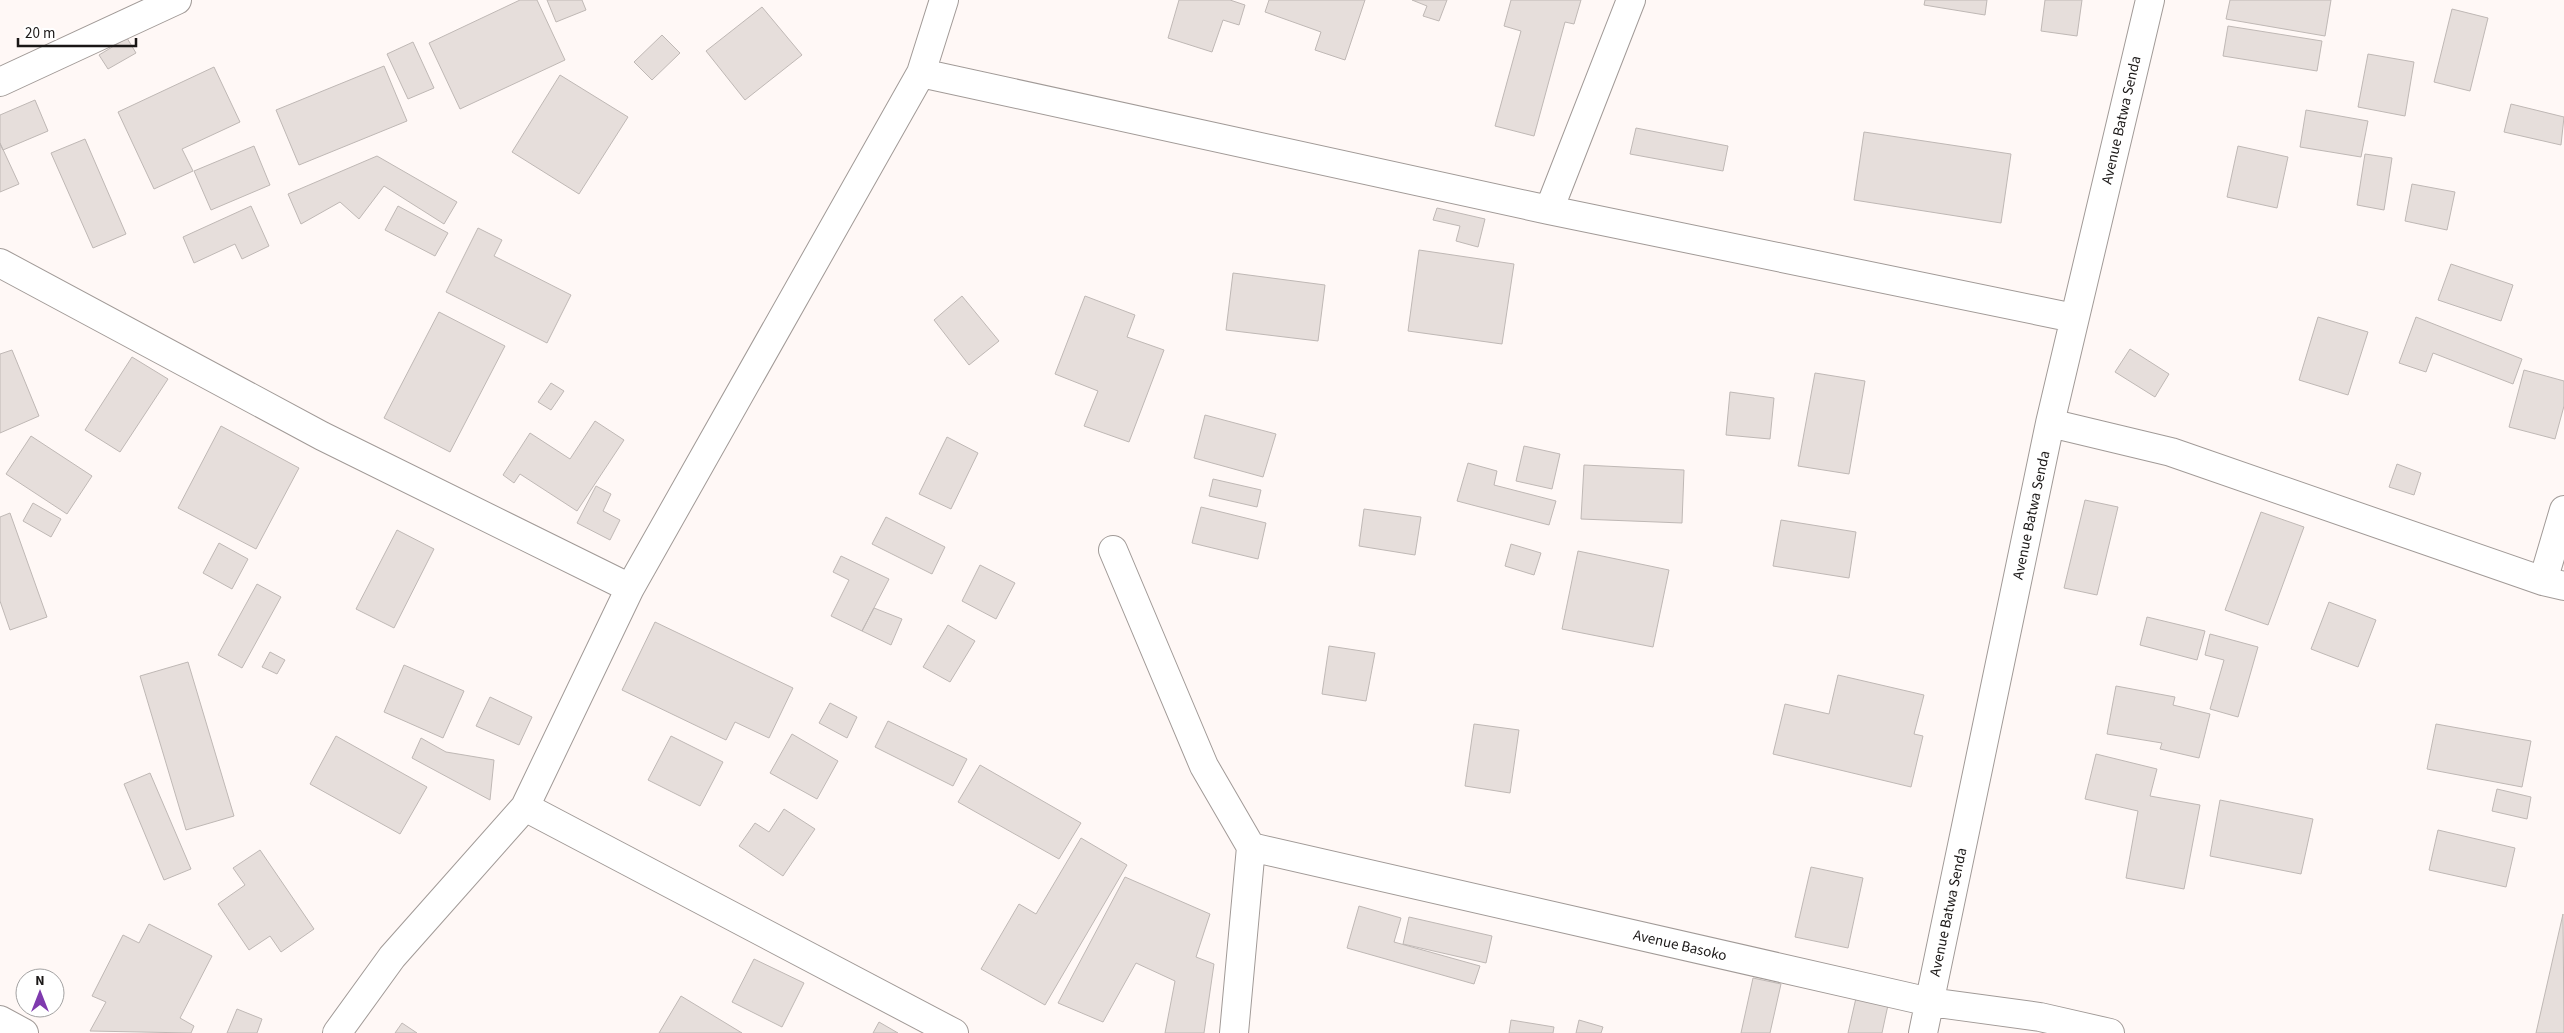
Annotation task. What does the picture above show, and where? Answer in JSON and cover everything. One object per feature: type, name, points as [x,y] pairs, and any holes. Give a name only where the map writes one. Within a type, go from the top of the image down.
[{"type":"street","points":[[0,82],[177,0]]},
{"type":"street","points":[[337,1033],[392,957],[525,807],[630,588],[921,73],[944,0]]},
{"type":"street","points":[[1549,210],[1631,0]]},
{"type":"street","name":"Avenue Batwa Senda","points":[[1923,1033],[2050,423],[2150,0]]},
{"type":"street","points":[[921,73],[1549,210],[2074,318]]},
{"type":"street","points":[[0,263],[322,436],[630,588]]},
{"type":"street","points":[[2050,423],[2171,452],[2554,584],[2564,510]]},
{"type":"street","points":[[1112,550],[1204,766],[1251,846],[1234,1033]]},
{"type":"street","points":[[525,807],[954,1033]]},
{"type":"street","name":"Avenue Basoko","points":[[1251,846],[1930,1002],[2040,1017],[2110,1033]]},
{"type":"street","points":[[0,1020],[24,1033]]},
{"type":"building","points":[[520,0],[537,0],[565,60],[460,109],[429,43]]},
{"type":"building","points":[[547,0],[582,0],[586,10],[556,22]]},
{"type":"building","points":[[1179,0],[1230,0],[1245,5],[1239,25],[1223,20],[1212,52],[1168,38]]},
{"type":"building","points":[[1269,0],[1365,0],[1345,60],[1315,50],[1321,32],[1265,12]]},
{"type":"building","points":[[1412,0],[1447,0],[1439,21],[1423,16],[1427,6]]},
{"type":"building","points":[[1511,0],[1581,0],[1574,24],[1565,22],[1534,136],[1495,126],[1521,31],[1504,26]]},
{"type":"building","points":[[1925,0],[1987,0],[1985,15],[1924,5]]},
{"type":"building","points":[[2045,0],[2082,0],[2077,36],[2041,31]]},
{"type":"building","points":[[2230,0],[2331,0],[2325,36],[2226,19]]},
{"type":"building","points":[[762,7],[802,55],[745,100],[706,51]]},
{"type":"building","points":[[2452,9],[2488,18],[2470,91],[2434,82]]},
{"type":"building","points":[[2228,26],[2322,41],[2317,71],[2223,56]]},
{"type":"building","points":[[662,35],[680,53],[652,80],[634,62]]},
{"type":"building","points":[[127,38],[136,53],[108,69],[99,55]]},
{"type":"building","points":[[413,42],[434,88],[408,99],[387,54]]},
{"type":"building","points":[[2368,54],[2414,62],[2405,116],[2358,107]]},
{"type":"building","points":[[384,66],[407,121],[299,165],[276,110]]},
{"type":"building","points":[[214,67],[240,122],[182,149],[193,171],[154,189],[118,112]]},
{"type":"building","points":[[560,75],[628,117],[579,194],[512,152]]},
{"type":"building","points":[[35,100],[48,131],[3,150],[0,144],[0,115]]},
{"type":"building","points":[[2511,104],[2564,117],[2561,145],[2504,132]]},
{"type":"building","points":[[2306,110],[2368,121],[2361,157],[2300,147]]},
{"type":"building","points":[[1636,128],[1728,146],[1723,171],[1630,154]]},
{"type":"building","points":[[1864,132],[2011,154],[2001,223],[1854,200]]},
{"type":"building","points":[[85,139],[126,234],[93,248],[51,153]]},
{"type":"building","points":[[0,143],[19,184],[0,192]]},
{"type":"building","points":[[254,146],[270,185],[211,210],[194,171]]},
{"type":"building","points":[[2238,146],[2288,157],[2277,208],[2227,197]]},
{"type":"building","points":[[2365,154],[2392,158],[2384,210],[2357,205]]},
{"type":"building","points":[[377,156],[457,202],[444,224],[384,186],[359,219],[340,202],[301,224],[288,194]]},
{"type":"building","points":[[2412,184],[2455,192],[2447,230],[2405,221]]},
{"type":"building","points":[[251,206],[269,246],[242,259],[235,244],[194,263],[183,237]]},
{"type":"building","points":[[398,206],[448,233],[435,256],[385,230]]},
{"type":"building","points":[[1437,208],[1485,219],[1478,247],[1456,241],[1460,226],[1433,220]]},
{"type":"building","points":[[478,228],[502,240],[494,256],[571,295],[547,343],[446,292]]},
{"type":"building","points":[[1419,250],[1514,264],[1502,344],[1408,331]]},
{"type":"building","points":[[2451,264],[2513,285],[2501,321],[2438,300]]},
{"type":"building","points":[[1233,273],[1325,285],[1318,341],[1226,330]]},
{"type":"building","points":[[962,296],[999,341],[969,365],[934,320]]},
{"type":"building","points":[[1085,296],[1135,315],[1127,337],[1164,350],[1129,442],[1084,426],[1098,391],[1055,374]]},
{"type":"building","points":[[439,312],[505,346],[450,452],[384,418]]},
{"type":"building","points":[[2318,317],[2368,332],[2348,395],[2299,380]]},
{"type":"building","points":[[2416,317],[2522,359],[2513,384],[2433,353],[2426,372],[2399,363]]},
{"type":"building","points":[[2130,349],[2169,374],[2155,397],[2115,372]]},
{"type":"building","points":[[12,350],[39,416],[0,433],[0,354]]},
{"type":"building","points":[[132,357],[168,379],[120,452],[85,430]]},
{"type":"building","points":[[2524,370],[2564,381],[2564,406],[2555,439],[2509,427]]},
{"type":"building","points":[[1815,373],[1865,381],[1849,474],[1798,466]]},
{"type":"building","points":[[551,383],[564,391],[551,410],[538,402]]},
{"type":"building","points":[[1730,392],[1774,398],[1770,439],[1726,435]]},
{"type":"building","points":[[1205,415],[1276,434],[1263,477],[1194,458]]},
{"type":"building","points":[[595,421],[624,440],[577,511],[520,474],[514,483],[503,475],[530,433],[570,459]]},
{"type":"building","points":[[221,426],[299,468],[256,549],[178,508]]},
{"type":"building","points":[[31,436],[92,476],[67,514],[6,474]]},
{"type":"building","points":[[947,437],[978,453],[951,509],[919,494]]},
{"type":"building","points":[[1524,446],[1560,454],[1552,489],[1516,481]]},
{"type":"building","points":[[1468,463],[1497,471],[1494,485],[1556,501],[1549,525],[1457,501]]},
{"type":"building","points":[[2397,464],[2421,473],[2414,495],[2389,487]]},
{"type":"building","points":[[1584,465],[1684,470],[1682,523],[1581,519]]},
{"type":"building","points":[[1213,479],[1261,490],[1257,507],[1209,496]]},
{"type":"building","points":[[596,486],[611,494],[603,511],[620,520],[610,540],[577,523]]},
{"type":"building","points":[[2085,500],[2118,507],[2097,595],[2064,588]]},
{"type":"building","points":[[33,503],[61,519],[51,537],[23,521]]},
{"type":"building","points":[[1201,507],[1266,523],[1258,559],[1192,543]]},
{"type":"building","points":[[1364,509],[1421,517],[1415,555],[1359,546]]},
{"type":"building","points":[[2261,512],[2304,527],[2268,625],[2225,610]]},
{"type":"building","points":[[10,513],[47,617],[10,630],[0,601],[0,517]]},
{"type":"building","points":[[886,517],[945,547],[932,574],[872,544]]},
{"type":"building","points":[[1781,520],[1856,532],[1849,578],[1773,566]]},
{"type":"building","points":[[397,530],[434,549],[394,628],[356,609]]},
{"type":"building","points":[[219,543],[248,559],[232,589],[203,573]]},
{"type":"building","points":[[1511,544],[1541,553],[1534,575],[1505,566]]},
{"type":"building","points":[[1578,551],[1669,570],[1653,647],[1562,629]]},
{"type":"building","points":[[841,556],[889,579],[862,631],[831,616],[849,580],[833,572]]},
{"type":"building","points":[[980,565],[1015,583],[996,619],[962,601]]},
{"type":"building","points":[[257,584],[281,597],[242,668],[218,655]]},
{"type":"building","points":[[2329,602],[2376,620],[2358,667],[2311,649]]},
{"type":"building","points":[[874,608],[902,619],[891,645],[862,631]]},
{"type":"building","points":[[2147,617],[2205,631],[2197,660],[2140,645]]},
{"type":"building","points":[[655,622],[793,688],[769,738],[735,722],[726,740],[622,690]]},
{"type":"building","points":[[948,625],[975,641],[950,682],[923,667]]},
{"type":"building","points":[[2210,634],[2258,647],[2238,717],[2210,709],[2224,660],[2205,655]]},
{"type":"building","points":[[1329,646],[1375,653],[1366,701],[1322,694]]},
{"type":"building","points":[[270,652],[285,660],[277,674],[262,667]]},
{"type":"building","points":[[188,662],[234,816],[186,830],[140,676]]},
{"type":"building","points":[[404,665],[464,691],[443,738],[384,712]]},
{"type":"building","points":[[1838,675],[1924,695],[1914,734],[1923,736],[1911,787],[1773,754],[1785,704],[1829,714]]},
{"type":"building","points":[[2116,686],[2175,697],[2173,705],[2210,714],[2199,758],[2160,749],[2162,743],[2107,734]]},
{"type":"building","points":[[490,697],[532,717],[519,745],[476,726]]},
{"type":"building","points":[[830,703],[857,717],[847,738],[819,723]]},
{"type":"building","points":[[888,721],[967,759],[953,786],[875,747]]},
{"type":"building","points":[[1474,724],[1519,730],[1510,793],[1465,786]]},
{"type":"building","points":[[2436,724],[2531,741],[2522,787],[2427,769]]},
{"type":"building","points":[[792,734],[838,761],[817,799],[770,773]]},
{"type":"building","points":[[336,736],[427,787],[400,834],[310,784]]},
{"type":"building","points":[[671,736],[723,762],[700,806],[648,780]]},
{"type":"building","points":[[421,738],[446,752],[494,760],[490,800],[412,758]]},
{"type":"building","points":[[2096,754],[2157,769],[2150,796],[2200,805],[2184,889],[2126,878],[2138,811],[2085,799]]},
{"type":"building","points":[[980,765],[1081,823],[1059,859],[958,802]]},
{"type":"building","points":[[150,773],[191,869],[164,880],[124,784]]},
{"type":"building","points":[[2497,789],[2531,797],[2527,819],[2492,811]]},
{"type":"building","points":[[2220,800],[2313,819],[2301,874],[2210,856]]},
{"type":"building","points":[[784,809],[815,829],[783,876],[739,846],[755,823],[769,832]]},
{"type":"building","points":[[2438,830],[2515,848],[2506,887],[2429,870]]},
{"type":"building","points":[[1081,838],[1127,865],[1045,1005],[981,969],[1019,904],[1036,914]]},
{"type":"building","points":[[260,850],[314,929],[281,952],[270,936],[249,950],[218,904],[245,885],[233,868]]},
{"type":"building","points":[[1811,867],[1863,878],[1848,948],[1795,937]]},
{"type":"building","points":[[1125,877],[1210,914],[1196,957],[1214,964],[1204,1033],[1165,1033],[1175,981],[1136,963],[1103,1022],[1058,1003]]},
{"type":"building","points":[[1359,906],[1401,918],[1394,942],[1480,966],[1474,984],[1347,948]]},
{"type":"building","points":[[2563,914],[2564,1033],[2536,1033]]},
{"type":"building","points":[[1409,917],[1492,936],[1486,963],[1403,944]]},
{"type":"building","points":[[149,924],[212,956],[180,1018],[194,1026],[191,1033],[90,1031],[106,1002],[92,996],[123,935],[139,943]]},
{"type":"building","points":[[754,959],[804,983],[782,1027],[732,1002]]},
{"type":"building","points":[[1753,978],[1781,984],[1770,1033],[1741,1033]]},
{"type":"building","points":[[681,996],[742,1033],[659,1033]]},
{"type":"building","points":[[1856,998],[1888,1005],[1882,1033],[1848,1033]]},
{"type":"building","points":[[237,1009],[262,1019],[257,1033],[227,1033]]},
{"type":"building","points":[[1511,1020],[1554,1027],[1553,1033],[1509,1033]]},
{"type":"building","points":[[1579,1020],[1603,1027],[1601,1033],[1576,1033]]},
{"type":"building","points":[[879,1022],[898,1033],[873,1033]]},
{"type":"building","points":[[402,1023],[417,1033],[395,1033]]}]
